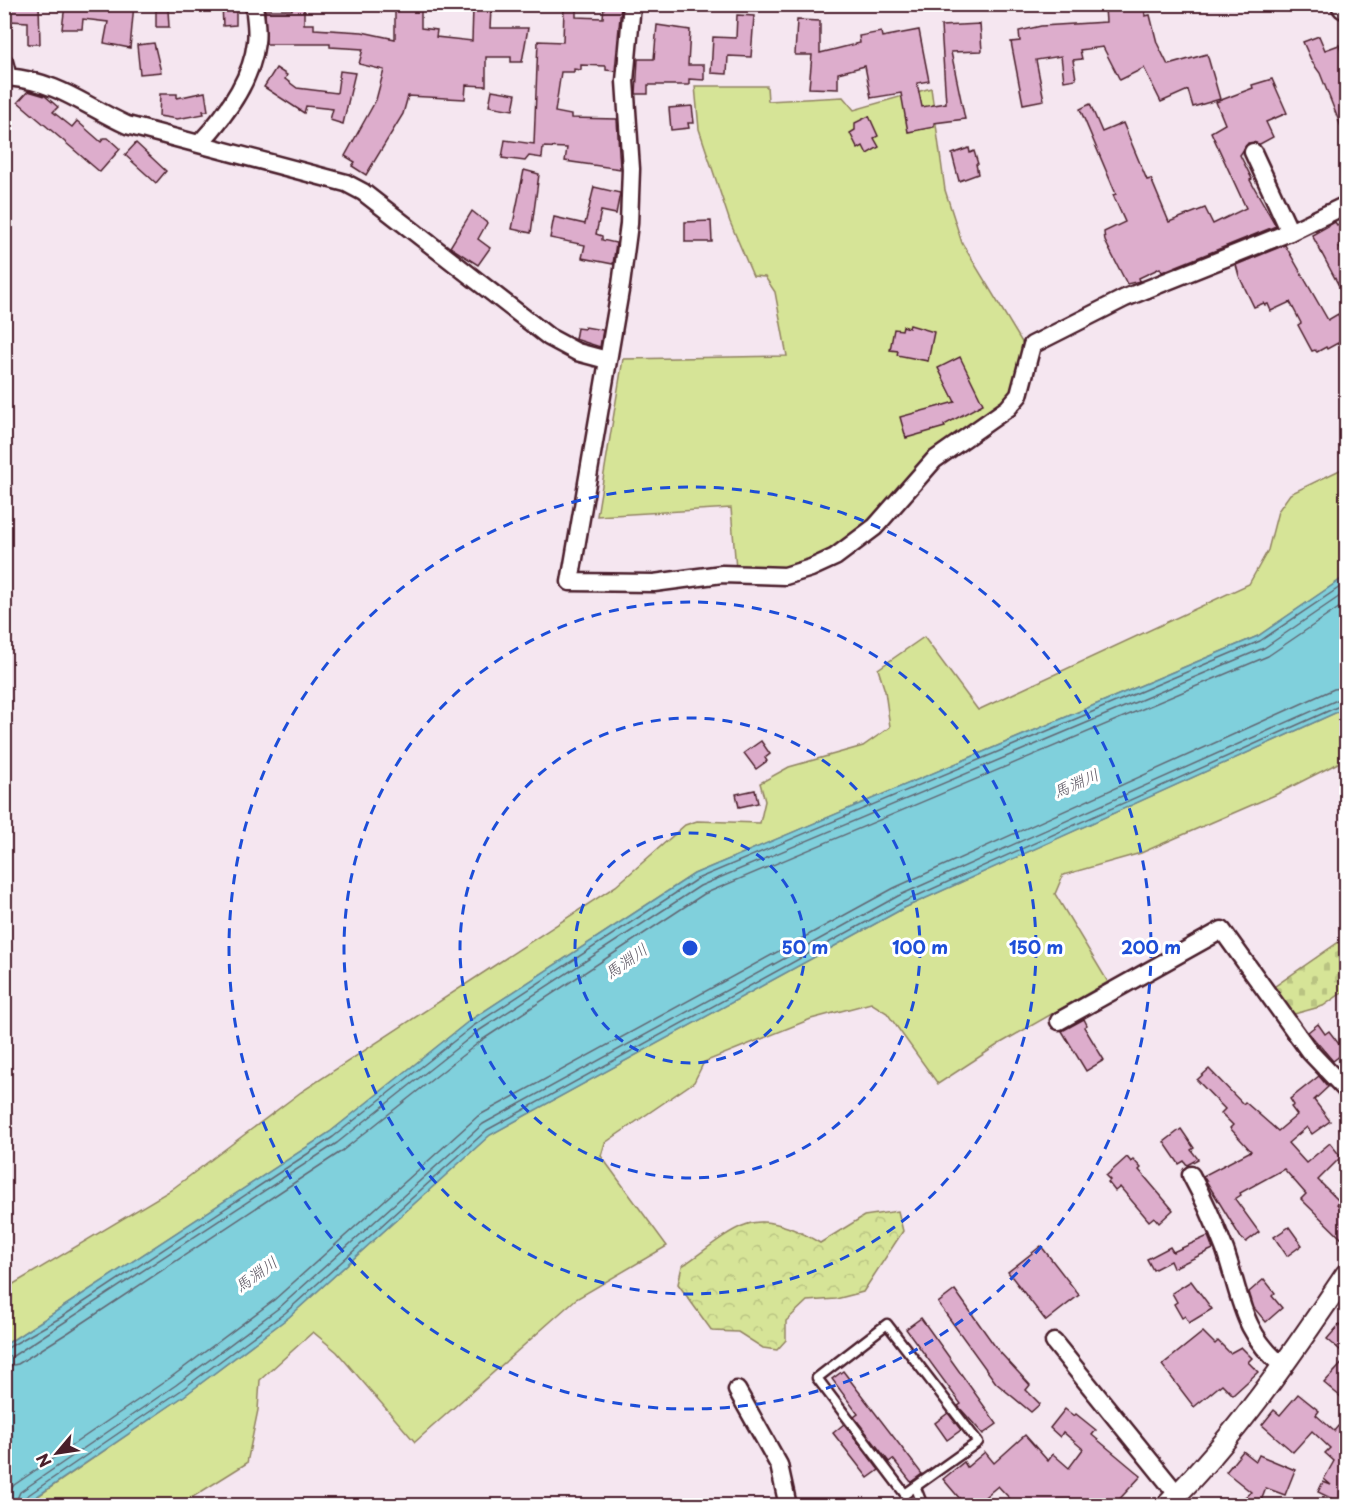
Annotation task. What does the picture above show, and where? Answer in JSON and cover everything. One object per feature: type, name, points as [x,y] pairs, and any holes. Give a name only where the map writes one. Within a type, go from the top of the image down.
[{"type":"street","points":[[200,144],[223,118],[244,81],[256,42],[254,4]]},
{"type":"street","points":[[632,4],[625,81],[631,169],[629,224],[570,582],[654,583],[722,574],[785,576],[835,557],[861,539],[934,460],[1008,408],[1019,395],[1032,345],[1125,298],[1290,232],[1347,205]]},
{"type":"street","points":[[4,62],[8,77],[31,79],[61,88],[100,112],[127,125],[292,171],[346,183],[363,192],[549,337],[577,352],[607,360]]},
{"type":"street","points":[[1253,152],[1290,232]]},
{"type":"street","points":[[1059,1021],[1222,930],[1309,1051],[1347,1090]]},
{"type":"street","points":[[1191,1175],[1210,1211],[1246,1320],[1263,1348],[1284,1367]]},
{"type":"street","points":[[1054,1342],[1171,1500],[1229,1439],[1284,1367],[1347,1274]]},
{"type":"street","points":[[737,1390],[779,1465],[788,1506]]},
{"type":"lane","points":[[887,1324],[978,1442],[916,1488],[905,1494],[817,1378],[887,1324]]},
{"type":"lane","points":[[916,1488],[923,1506]]},
{"type":"green space","points":[[695,86],[767,86],[768,101],[843,97],[854,110],[931,88],[945,190],[962,243],[1023,344],[1020,372],[1016,383],[1000,404],[927,458],[875,515],[846,541],[818,558],[795,565],[736,569],[731,508],[597,516],[623,359],[787,356],[775,292],[765,277],[753,276],[730,222],[699,129]]},
{"type":"green space","points":[[1346,467],[1346,576],[1258,636],[694,874],[469,1021],[330,1132],[5,1345],[5,1289],[171,1190],[301,1092],[616,886],[685,825],[697,821],[760,823],[765,801],[760,783],[789,767],[863,746],[890,727],[885,691],[878,669],[924,637],[978,710],[1249,584],[1268,550],[1278,511],[1290,494]]},
{"type":"green space","points":[[1346,708],[1346,759],[1275,795],[1141,853],[1063,875],[1055,894],[1108,982],[999,1044],[938,1084],[887,1013],[871,1003],[811,1019],[704,1062],[694,1082],[605,1143],[601,1156],[667,1246],[576,1299],[415,1442],[337,1352],[313,1332],[260,1380],[258,1410],[247,1463],[180,1505],[24,1506],[184,1396],[289,1317],[490,1135],[904,908]]},
{"type":"green space","points":[[1346,937],[1346,990],[1323,1006],[1291,1015],[1271,989]]},
{"type":"green space","points":[[898,1211],[903,1231],[863,1292],[836,1299],[807,1301],[786,1321],[786,1340],[777,1350],[763,1348],[738,1332],[712,1331],[678,1284],[682,1266],[737,1228],[754,1222],[774,1223],[794,1229],[820,1243],[864,1216]]},
{"type":"water","name":"馬淵川","points":[[1346,576],[1346,708],[904,908],[490,1135],[289,1317],[184,1396],[24,1505],[5,1505],[5,1345],[330,1132],[469,1021],[694,874],[1258,636]]},
{"type":"building","points":[[11,4],[39,4],[40,44],[28,44],[28,22],[10,21]]},
{"type":"building","points":[[105,4],[134,4],[130,48],[104,43],[108,22],[83,19],[82,29],[62,29],[65,5],[105,10]]},
{"type":"building","points":[[222,4],[236,4],[236,25],[223,26]]},
{"type":"building","points":[[292,4],[304,4],[304,24],[314,24],[314,29],[362,32],[395,39],[395,4],[421,4],[421,28],[437,30],[436,37],[472,41],[473,8],[491,9],[490,28],[528,28],[522,62],[511,62],[511,57],[486,57],[486,86],[466,85],[465,99],[408,96],[403,114],[366,175],[352,166],[355,162],[345,156],[376,100],[384,70],[359,64],[363,49],[330,47],[330,44],[266,44],[265,10],[292,10]]},
{"type":"building","points":[[1144,4],[1145,16],[1150,15],[1157,43],[1168,65],[1207,54],[1220,99],[1193,107],[1188,90],[1161,102],[1144,68],[1120,80],[1103,47],[1080,50],[1082,59],[1073,60],[1076,79],[1064,81],[1061,56],[1036,60],[1044,100],[1023,104],[1011,42],[1020,41],[1019,31],[1041,26],[1106,22],[1105,8]]},
{"type":"building","points":[[604,5],[621,6],[615,71],[606,70],[606,66],[581,65],[581,70],[561,72],[555,112],[571,115],[571,118],[617,119],[620,169],[565,161],[567,148],[543,147],[542,158],[529,156],[525,161],[502,158],[505,140],[534,144],[538,41],[563,42],[564,8],[576,9],[576,17],[603,18]]},
{"type":"building","points":[[156,10],[168,10],[169,27],[156,27]]},
{"type":"building","points":[[737,15],[754,16],[751,57],[728,56],[727,74],[711,73],[713,37],[736,38]]},
{"type":"building","points":[[797,20],[820,21],[820,53],[860,43],[859,36],[881,32],[882,37],[919,30],[929,81],[917,83],[922,107],[946,103],[941,26],[980,24],[982,51],[951,52],[965,119],[934,123],[934,127],[908,132],[901,93],[871,98],[865,66],[838,73],[838,89],[809,88],[812,55],[795,55]]},
{"type":"building","points":[[657,25],[690,30],[688,65],[704,65],[704,80],[689,79],[689,85],[648,85],[648,94],[636,94],[638,59],[654,59]]},
{"type":"building","points":[[1319,36],[1325,50],[1339,45],[1341,51],[1347,49],[1347,142],[1320,73],[1303,42]]},
{"type":"building","points":[[154,43],[161,72],[140,74],[137,45]]},
{"type":"building","points":[[276,68],[287,75],[285,79],[297,88],[337,93],[340,71],[355,73],[343,124],[330,120],[333,109],[306,106],[304,113],[264,87]]},
{"type":"building","points":[[1272,79],[1287,113],[1266,122],[1273,137],[1260,144],[1248,143],[1240,155],[1252,179],[1250,180],[1276,226],[1162,272],[1160,268],[1139,278],[1140,281],[1127,284],[1105,241],[1104,232],[1125,222],[1113,195],[1116,194],[1080,109],[1090,104],[1102,132],[1123,123],[1147,180],[1151,179],[1169,222],[1205,208],[1213,224],[1246,208],[1211,132],[1225,124],[1216,102],[1253,88],[1252,85]]},
{"type":"building","points":[[492,90],[516,94],[513,110],[489,106]]},
{"type":"building","points":[[28,91],[45,96],[58,107],[53,112],[72,127],[77,121],[101,142],[104,138],[108,138],[120,149],[100,172],[18,102]]},
{"type":"building","points":[[205,92],[208,111],[203,111],[204,114],[177,119],[159,116],[160,94],[177,94],[177,98]]},
{"type":"building","points":[[692,106],[694,123],[688,123],[689,128],[671,130],[669,108]]},
{"type":"building","points":[[869,116],[878,136],[874,138],[879,147],[867,154],[863,146],[858,149],[850,133],[855,130],[855,123]]},
{"type":"building","points":[[136,143],[166,171],[156,183],[125,155]]},
{"type":"building","points":[[969,148],[970,153],[974,151],[978,174],[959,181],[952,154]]},
{"type":"building","points":[[524,170],[539,174],[531,233],[512,229]]},
{"type":"building","points":[[594,187],[620,193],[616,214],[601,211],[596,234],[602,236],[602,240],[616,243],[613,264],[582,258],[585,245],[550,238],[554,217],[585,224]]},
{"type":"building","points":[[472,211],[487,223],[478,239],[490,248],[478,265],[450,247]]},
{"type":"building","points":[[1346,220],[1346,240],[1338,245],[1347,260],[1347,301],[1312,235],[1335,222],[1337,225]]},
{"type":"building","points":[[711,221],[712,242],[685,242],[685,222]]},
{"type":"building","points":[[1285,245],[1328,320],[1338,314],[1341,319],[1347,316],[1347,338],[1327,349],[1326,347],[1317,352],[1312,351],[1298,325],[1301,323],[1290,302],[1271,311],[1268,304],[1264,303],[1254,307],[1239,276],[1236,265]]},
{"type":"building","points":[[910,325],[934,332],[928,361],[897,355],[898,351],[890,350],[894,329],[902,330],[903,326],[909,328]]},
{"type":"building","points":[[585,327],[603,330],[600,347],[575,339],[577,328],[584,329]]},
{"type":"building","points":[[960,357],[983,404],[944,425],[945,427],[906,438],[900,417],[955,402],[938,368]]},
{"type":"building","points":[[761,741],[770,754],[765,758],[767,761],[756,769],[744,753]]},
{"type":"building","points":[[755,790],[758,803],[739,807],[736,794]]},
{"type":"building","points":[[1084,1019],[1087,1025],[1084,1027],[1104,1060],[1086,1071],[1062,1031]]},
{"type":"building","points":[[1318,1024],[1325,1034],[1329,1031],[1345,1052],[1333,1061],[1308,1032]]},
{"type":"building","points":[[1209,1069],[1243,1104],[1245,1102],[1278,1131],[1297,1115],[1291,1107],[1294,1105],[1290,1099],[1319,1076],[1328,1087],[1314,1100],[1330,1121],[1312,1134],[1307,1127],[1288,1143],[1306,1163],[1330,1143],[1341,1157],[1318,1180],[1340,1202],[1337,1204],[1347,1214],[1347,1244],[1301,1199],[1306,1194],[1284,1169],[1240,1193],[1241,1195],[1235,1199],[1259,1232],[1246,1242],[1241,1238],[1203,1176],[1251,1151],[1230,1128],[1233,1125],[1221,1113],[1225,1109],[1197,1080]]},
{"type":"building","points":[[1181,1129],[1194,1148],[1191,1150],[1198,1159],[1187,1165],[1184,1161],[1179,1164],[1164,1142]]},
{"type":"building","points":[[1127,1157],[1131,1162],[1133,1159],[1141,1168],[1139,1170],[1173,1210],[1159,1223],[1154,1217],[1149,1221],[1120,1187],[1115,1191],[1108,1182],[1110,1180],[1106,1176]]},
{"type":"building","points":[[1289,1227],[1302,1245],[1287,1256],[1274,1237]]},
{"type":"building","points":[[1208,1236],[1213,1249],[1173,1268],[1170,1261],[1153,1270],[1147,1259],[1170,1247],[1173,1252]]},
{"type":"building","points":[[1041,1246],[1079,1295],[1046,1321],[1008,1272]]},
{"type":"building","points":[[1264,1279],[1275,1293],[1272,1296],[1282,1308],[1266,1322],[1254,1308],[1249,1292]]},
{"type":"building","points":[[1191,1281],[1212,1309],[1189,1323],[1185,1316],[1182,1318],[1174,1304],[1177,1302],[1172,1293]]},
{"type":"building","points":[[955,1290],[997,1349],[1030,1385],[1026,1390],[1040,1404],[1031,1412],[996,1383],[938,1303]]},
{"type":"building","points":[[921,1318],[997,1424],[983,1434],[958,1406],[961,1404],[906,1329]]},
{"type":"building","points":[[1339,1325],[1347,1332],[1347,1356],[1327,1339]]},
{"type":"building","points":[[1203,1332],[1215,1344],[1218,1341],[1230,1353],[1241,1347],[1252,1358],[1248,1362],[1258,1372],[1233,1395],[1222,1384],[1194,1407],[1162,1365]]},
{"type":"building","points":[[1347,1358],[1347,1402],[1324,1383]]},
{"type":"building","points":[[843,1371],[922,1474],[911,1482],[893,1459],[889,1462],[854,1417],[858,1414],[832,1379]]},
{"type":"building","points":[[1298,1394],[1319,1411],[1316,1415],[1334,1431],[1338,1426],[1347,1435],[1347,1506],[1318,1492],[1323,1482],[1331,1485],[1324,1479],[1334,1461],[1325,1453],[1330,1448],[1312,1431],[1293,1452],[1262,1425],[1274,1410],[1280,1415]]},
{"type":"building","points":[[1065,1409],[1074,1416],[1076,1414],[1096,1430],[1092,1435],[1141,1476],[1113,1506],[1017,1506],[998,1486],[974,1506],[966,1506],[943,1479],[964,1462],[967,1467],[985,1452],[994,1463],[1025,1435],[1048,1461],[1053,1454],[1069,1468],[1083,1449],[1063,1432],[1060,1437],[1050,1428]]},
{"type":"building","points":[[948,1413],[961,1430],[947,1440],[935,1423]]},
{"type":"building","points":[[844,1424],[879,1470],[868,1478],[833,1433]]},
{"type":"building","points":[[1243,1451],[1256,1461],[1259,1455],[1295,1470],[1285,1495],[1266,1488],[1259,1506],[1234,1506],[1251,1492],[1226,1472]]}]
